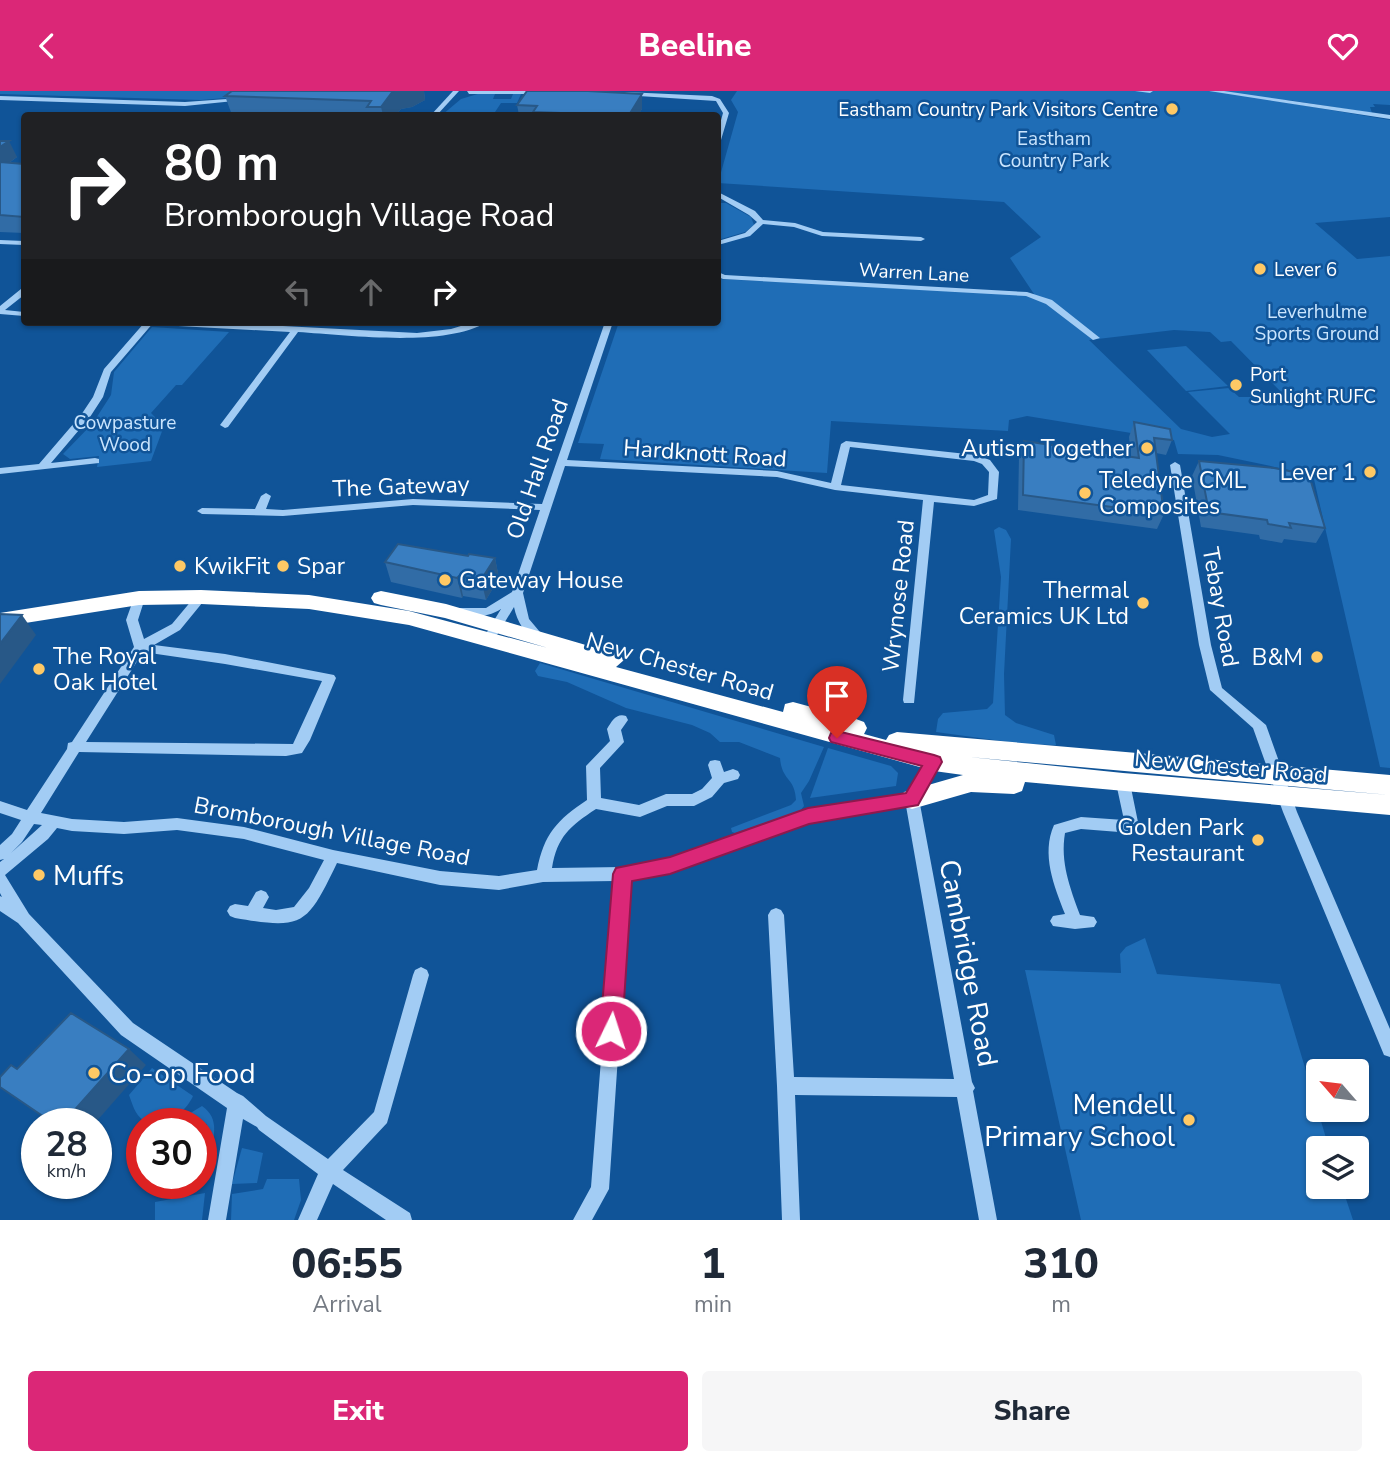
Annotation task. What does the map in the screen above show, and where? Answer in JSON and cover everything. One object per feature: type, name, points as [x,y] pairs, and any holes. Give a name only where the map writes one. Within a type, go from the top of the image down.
[{"type":"highway","name":"New Chester Road","points":[[0,611],[144,588],[297,586],[356,594],[446,611],[489,632],[736,709],[934,762],[1123,783],[1280,786]]},
{"type":"highway","name":"New Chester Road","points":[[0,620],[139,598],[273,599],[341,605],[489,632],[539,638],[903,743],[1388,799]]},
{"type":"highway","points":[[903,743],[934,762],[955,787]]},
{"type":"highway","points":[[912,799],[971,782],[1043,786],[1070,777]]},
{"type":"street","points":[[437,112],[456,91],[552,92]]},
{"type":"street","points":[[1138,91],[1150,91]]},
{"type":"street","points":[[1212,91],[1390,117]]},
{"type":"street","points":[[449,101],[468,92]]},
{"type":"street","points":[[617,93],[662,93],[708,100],[720,97],[724,111],[721,126]]},
{"type":"street","points":[[0,98],[177,103],[247,99]]},
{"type":"street","points":[[708,100],[724,111]]},
{"type":"street","points":[[721,196],[752,213],[761,222],[795,225],[822,234],[921,239]]},
{"type":"street","points":[[721,242],[744,236],[755,230],[761,222]]},
{"type":"street","points":[[0,242],[21,243]]},
{"type":"street","name":"Warren Lane","points":[[721,276],[1027,294],[1049,302],[1096,338]]},
{"type":"street","points":[[0,311],[21,294]]},
{"type":"street","points":[[0,311],[21,314]]},
{"type":"street","points":[[43,466],[85,417],[98,397],[107,371],[146,326]]},
{"type":"street","points":[[245,326],[416,336],[469,326]]},
{"type":"street","points":[[351,333],[355,326]]},
{"type":"street","name":"Old Hall Road","points":[[489,632],[517,593],[608,326]]},
{"type":"street","points":[[225,425],[296,330]]},
{"type":"street","name":"Hardknott Road","points":[[560,463],[777,474],[835,487],[974,503],[993,497],[995,473],[986,463],[976,458],[846,445],[835,487]]},
{"type":"street","points":[[0,471],[95,461]]},
{"type":"street","name":"Tebay Road","points":[[1175,465],[1205,645],[1216,690],[1259,725],[1280,786],[1390,1049]]},
{"type":"street","points":[[259,513],[266,496]]},
{"type":"street","name":"Wrynose Road","points":[[909,699],[929,497]]},
{"type":"street","name":"The Gateway","points":[[202,511],[259,513],[413,502],[544,507]]},
{"type":"street","points":[[446,611],[488,612],[517,593],[523,620],[539,638]]},
{"type":"street","points":[[0,854],[17,838],[138,642],[176,627],[201,597]]},
{"type":"street","points":[[138,642],[132,619],[139,598]]},
{"type":"street","points":[[74,747],[297,749],[330,678],[138,642]]},
{"type":"street","points":[[594,803],[593,766],[617,742],[612,726]]},
{"type":"street","points":[[912,799],[934,762],[958,748]]},
{"type":"street","points":[[543,875],[547,852],[556,831],[594,803],[640,811],[666,800],[694,800],[707,793],[722,773]]},
{"type":"street","points":[[1058,921],[1082,922],[1056,869],[1059,829],[1081,823],[1132,827],[1123,783]]},
{"type":"street","name":"Bromborough Village Road","points":[[0,807],[53,822],[124,828],[177,824],[244,833],[333,856],[461,881],[499,883],[543,875],[622,874],[670,866],[808,816],[912,799]]},
{"type":"street","name":"Cambridge Road","points":[[912,799],[988,1220]]},
{"type":"street","points":[[0,871],[43,835],[53,822]]},
{"type":"street","points":[[235,911],[285,919],[301,912],[309,905],[333,856]]},
{"type":"street","points":[[582,1220],[600,1189],[622,874]]},
{"type":"street","points":[[0,880],[24,919],[127,1029],[403,1220]]},
{"type":"street","points":[[252,914],[261,897]]},
{"type":"street","points":[[0,903],[24,919]]},
{"type":"street","points":[[776,915],[791,1220]]},
{"type":"street","points":[[307,1220],[329,1171],[382,1117],[421,975]]},
{"type":"street","points":[[786,1086],[966,1088]]},
{"type":"street","points":[[217,1220],[237,1103]]},
{"type":"green space","points":[[0,91],[310,91],[201,100],[0,94]]},
{"type":"green space","points":[[737,91],[1390,91],[1390,105],[1373,104],[1375,107],[1370,107],[1372,113],[1288,100],[1271,100],[1390,120],[1390,217],[1315,223],[1357,259],[1390,256],[1390,768],[1380,767],[1313,475],[1218,455],[1178,454],[1174,440],[1027,416],[1009,420],[1008,431],[831,421],[827,473],[600,459],[604,444],[578,443],[618,326],[721,326],[721,279],[1034,294],[1010,258],[1041,237],[1004,202],[721,183],[721,172],[738,112],[731,100]],"holes":[[[1174,330],[1210,332],[1221,342],[1231,341],[1286,397],[1239,397],[1229,388],[1188,392],[1230,434],[1212,437],[1181,429],[1089,340]]]},
{"type":"green space","points":[[481,93],[495,94],[493,99],[511,99],[513,94],[521,94],[517,103],[501,103],[495,112],[446,112],[461,99]]},
{"type":"green space","points":[[721,203],[726,203],[751,217],[754,225],[745,232],[721,239]]},
{"type":"green space","name":"Cowpasture Wood","points":[[152,327],[229,332],[182,385],[176,385],[151,413],[164,426],[151,461],[97,467],[99,456],[70,459],[63,454],[93,423],[111,395],[114,372]]},
{"type":"green space","points":[[1186,346],[1228,386],[1186,391],[1147,350]]},
{"type":"green space","points":[[999,527],[1006,530],[1011,539],[1004,674],[1005,715],[1016,723],[1054,735],[1056,745],[1023,744],[936,732],[938,719],[943,713],[987,709],[993,703],[1001,577],[994,530]]},
{"type":"green space","points":[[540,663],[824,747],[801,793],[804,806],[800,811],[732,832],[731,828],[791,805],[796,800],[780,758],[739,742],[720,742],[710,733],[692,725],[626,708],[567,682],[538,676],[535,671]]},
{"type":"green space","points":[[828,748],[891,766],[898,773],[896,786],[810,798]]},
{"type":"green space","name":"Mendell Primary School","points":[[1145,938],[1157,974],[1280,984],[1306,1071],[1306,1122],[1321,1122],[1325,1136],[1306,1136],[1306,1199],[1346,1199],[1353,1220],[1081,1220],[1025,970],[1121,973],[1120,954],[1126,947]]},
{"type":"green space","points":[[152,1068],[193,1096],[185,1108],[134,1108],[129,1095]]},
{"type":"green space","points":[[242,1148],[263,1153],[257,1183],[232,1184]]},
{"type":"green space","points":[[267,1179],[299,1179],[301,1200],[294,1220],[231,1220],[232,1194],[263,1189]]},
{"type":"green space","points":[[204,1199],[202,1220],[155,1220],[155,1202]]},
{"type":"building","points":[[232,91],[393,91],[381,107],[367,107],[371,101],[225,96]]},
{"type":"building","points":[[527,91],[642,94],[631,112],[533,112],[537,106],[517,105]]},
{"type":"building","points":[[0,162],[21,164],[21,217],[0,215]]},
{"type":"building","points":[[1134,422],[1170,429],[1172,440],[1154,438],[1164,514],[1023,495],[1024,441],[1139,458]]},
{"type":"building","points":[[1199,461],[1274,468],[1309,475],[1325,528],[1289,523],[1291,528],[1268,524],[1267,520],[1209,512]]},
{"type":"building","points":[[398,544],[495,558],[481,580],[459,576],[457,578],[385,562]]},
{"type":"building","points":[[0,614],[22,615],[0,644]]},
{"type":"building","name":"Co-op Food","points":[[71,1013],[129,1049],[76,1108],[31,1108],[0,1087],[0,1077],[11,1065],[17,1069]]},
{"type":"place","name":"Eastham Country Park Visitors Centre","points":[[1172,109]]},
{"type":"place","name":"Lever 6","points":[[1260,269]]},
{"type":"place","name":"Port Sunlight RUFC","points":[[1236,385]]},
{"type":"place","name":"Autism Together","points":[[1147,448]]},
{"type":"place","name":"Lever 1","points":[[1370,472]]},
{"type":"place","name":"Teledyne CML Composites","points":[[1085,493]]},
{"type":"place","name":"KwikFit","points":[[180,566]]},
{"type":"place","name":"Spar","points":[[283,566]]},
{"type":"place","name":"Gateway House","points":[[445,580]]},
{"type":"place","name":"Thermal Ceramics UK Ltd","points":[[1143,603]]},
{"type":"place","name":"B&M","points":[[1317,657]]},
{"type":"place","name":"The Royal Oak Hotel","points":[[39,669]]},
{"type":"place","name":"Golden Park Restaurant","points":[[1258,840]]},
{"type":"place","name":"Muffs","points":[[39,875]]},
{"type":"place","name":"Co-op Food","points":[[94,1073]]},
{"type":"place","name":"Mendell Primary School","points":[[1189,1120]]},
{"type":"route","points":[[611,1031],[622,874],[670,866],[808,816],[912,799],[934,762],[837,738]]},
{"type":"park label","name":"Eastham Country Park","points":[[1054,149]]},
{"type":"park label","name":"Leverhulme Sports Ground","points":[[1317,322]]}]
